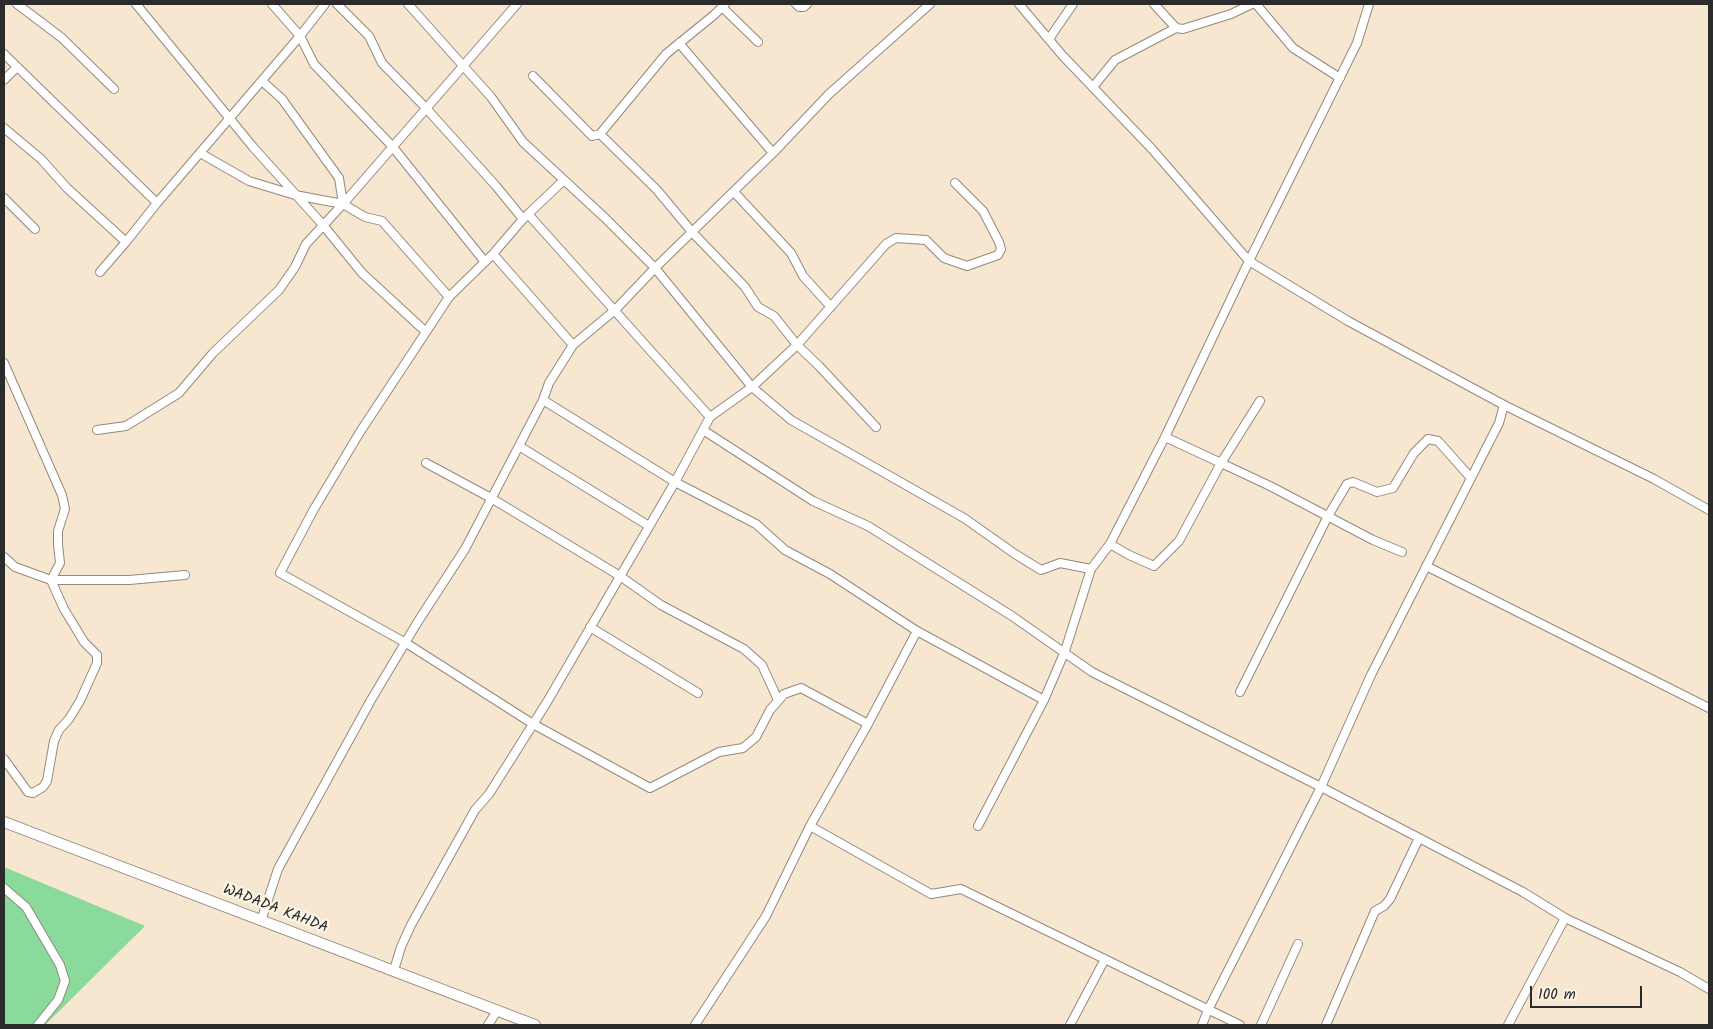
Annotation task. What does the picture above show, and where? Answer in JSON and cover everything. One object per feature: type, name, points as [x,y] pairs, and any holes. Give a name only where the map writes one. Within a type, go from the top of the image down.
[{"type":"main road","name":"WADADA KAHDA","points":[[4,822],[535,1025]]},
{"type":"street","points":[[17,4],[62,38],[114,89]]},
{"type":"street","points":[[138,4],[253,147],[323,225],[362,273],[426,332]]},
{"type":"street","points":[[272,4],[300,36],[314,64],[392,146],[485,262]]},
{"type":"street","points":[[100,272],[325,4]]},
{"type":"street","points":[[337,4],[369,36],[382,63],[426,107],[496,186],[615,310],[710,417]]},
{"type":"street","points":[[408,4],[491,97],[523,142],[605,218],[655,268],[752,387],[791,420],[964,518],[1041,570],[1060,563],[1091,569]]},
{"type":"street","points":[[97,430],[126,426],[179,393],[214,353],[279,290],[295,267],[306,244],[517,4]]},
{"type":"street","points":[[796,4],[799,7],[804,7],[807,4]]},
{"type":"street","points":[[261,921],[278,869],[371,700],[464,549],[544,400],[549,383],[573,345],[615,310],[655,268],[773,153],[829,94],[930,4]]},
{"type":"street","points":[[1019,4],[1093,87],[1152,149],[1249,261],[1348,321],[1504,405],[1654,479],[1709,510]]},
{"type":"street","points":[[1049,39],[1073,4]]},
{"type":"street","points":[[1154,4],[1176,28],[1183,30],[1231,14],[1252,4]]},
{"type":"street","points":[[1256,4],[1293,48],[1340,78]]},
{"type":"street","points":[[978,826],[1044,700],[1064,651],[1091,569],[1110,544],[1165,437],[1357,42],[1369,4]]},
{"type":"street","points":[[533,76],[592,136],[600,134],[666,54],[723,5],[758,42]]},
{"type":"street","points":[[1093,87],[1115,60],[1176,28]]},
{"type":"street","points":[[679,43],[773,153]]},
{"type":"street","points":[[4,54],[157,203]]},
{"type":"street","points":[[4,80],[17,67]]},
{"type":"street","points":[[262,81],[282,100],[338,178],[343,204]]},
{"type":"street","points":[[4,128],[40,159],[67,188],[126,242]]},
{"type":"street","points":[[600,134],[657,190],[692,232],[745,287],[758,307],[774,316],[797,346],[820,366],[876,426]]},
{"type":"street","points":[[200,153],[249,180],[295,196],[343,204],[366,217],[382,221],[449,297]]},
{"type":"street","points":[[564,180],[526,216],[493,254],[449,297],[360,432],[314,509],[280,573],[406,642],[533,724],[650,788],[719,752],[743,748],[756,737],[770,710],[778,700],[784,694],[801,688],[868,724]]},
{"type":"street","points":[[394,970],[411,924],[474,810],[489,794],[533,724],[675,482],[710,417],[752,387],[797,346],[886,244],[896,238],[926,240],[944,258],[967,266],[998,255],[1001,249],[999,242],[983,211],[955,183]]},
{"type":"street","points":[[734,192],[791,253],[803,276],[831,307]]},
{"type":"street","points":[[4,198],[36,229]]},
{"type":"street","points":[[493,254],[573,345]]},
{"type":"street","points":[[4,363],[62,496],[65,509],[58,531],[60,563],[51,580]]},
{"type":"street","points":[[544,400],[675,482],[756,524],[786,550],[830,574],[917,631],[1044,700]]},
{"type":"street","points":[[1110,544],[1154,566],[1179,541],[1221,463],[1260,401]]},
{"type":"street","points":[[1202,1025],[1321,787],[1371,675],[1499,423],[1504,405]]},
{"type":"street","points":[[703,430],[813,502],[868,526],[1012,616],[1092,672],[1321,787],[1523,892],[1565,918],[1680,972],[1709,989]]},
{"type":"street","points":[[1165,437],[1221,463],[1373,540],[1402,552]]},
{"type":"street","points":[[1240,692],[1328,516],[1347,484],[1353,482],[1377,492],[1393,488],[1414,453],[1428,439],[1438,441],[1470,477]]},
{"type":"street","points":[[519,446],[649,526]]},
{"type":"street","points":[[426,463],[491,498],[620,576],[660,605],[744,649],[762,665],[778,700]]},
{"type":"street","points":[[4,557],[15,567],[51,580],[129,580],[185,574]]},
{"type":"street","points":[[1426,566],[1709,708]]},
{"type":"street","points":[[4,759],[28,792],[33,793],[43,787],[47,782],[54,741],[59,730],[69,719],[80,701],[97,663],[97,655],[79,634],[64,609],[51,580]]},
{"type":"street","points":[[590,627],[698,692]]},
{"type":"street","points":[[695,1025],[766,916],[810,826],[868,724],[917,631]]},
{"type":"street","points":[[810,826],[931,894],[961,889],[1240,1025]]},
{"type":"street","points":[[1326,1025],[1375,911],[1384,906],[1390,899],[1419,838]]},
{"type":"street","points":[[4,888],[26,907],[60,965],[64,981],[58,1000],[38,1025]]},
{"type":"street","points":[[1508,1025],[1565,918]]},
{"type":"street","points":[[1261,1025],[1298,944]]},
{"type":"street","points":[[1070,1025],[1104,959]]},
{"type":"street","points":[[488,1025],[496,1011]]},
{"type":"green space","points":[[4,867],[145,926],[45,1025],[4,1025]]}]
